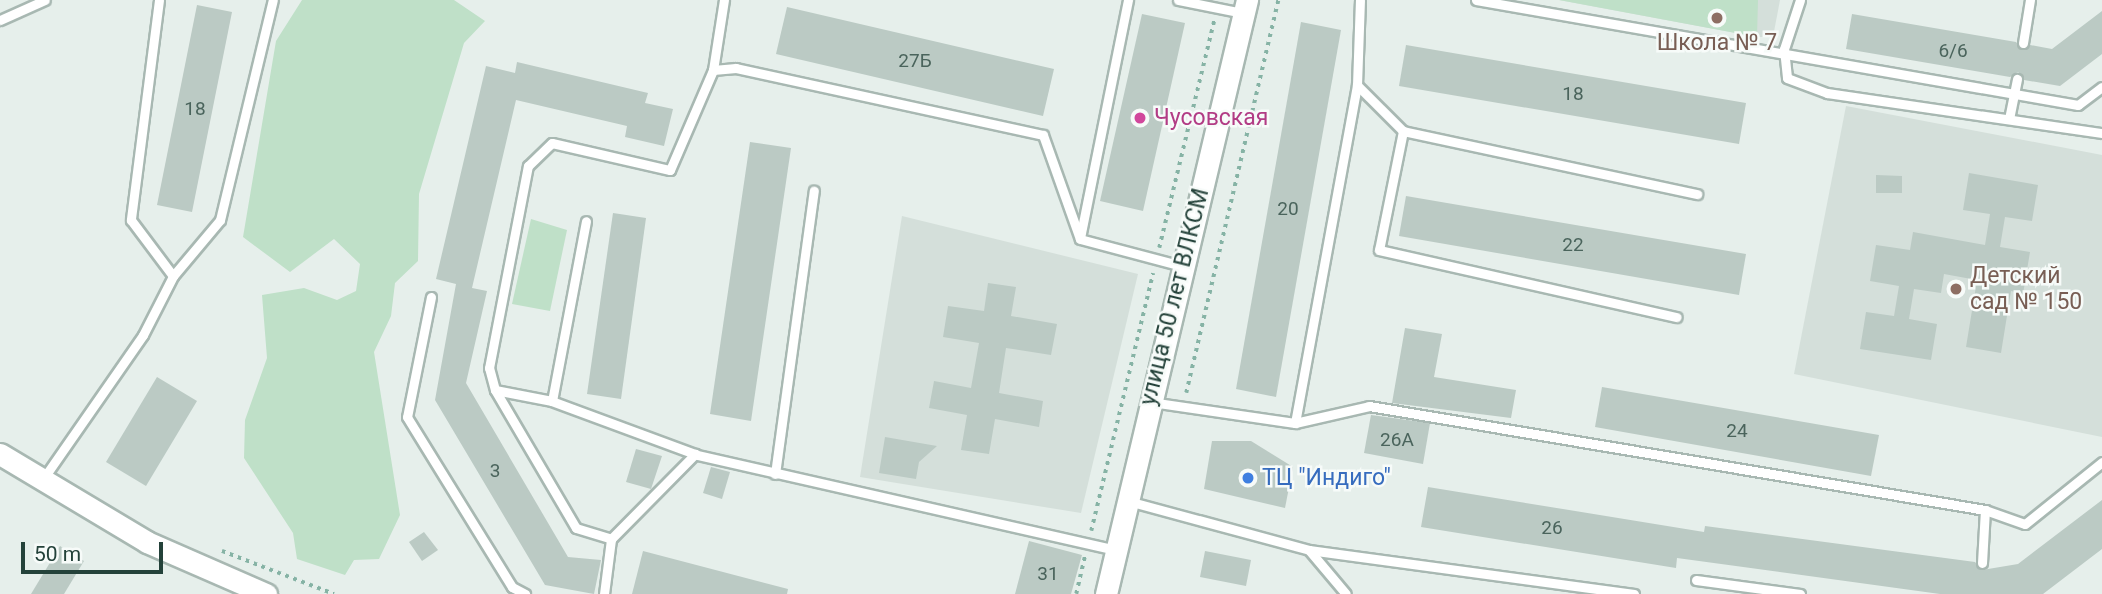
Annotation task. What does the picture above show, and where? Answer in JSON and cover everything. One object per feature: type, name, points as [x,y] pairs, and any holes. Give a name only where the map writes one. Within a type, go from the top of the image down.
[{"type":"street","name":"улица 50 лет ВЛКСМ","points":[[1106,594],[1149,402],[1184,267],[1245,7]]},
{"type":"street","points":[[0,454],[147,542],[266,594]]},
{"type":"lane","points":[[0,20],[45,0]]},
{"type":"lane","points":[[159,0],[131,220],[173,276]]},
{"type":"lane","points":[[611,538],[576,528],[495,390],[489,368],[528,166],[552,143],[670,170],[713,70],[724,0]]},
{"type":"lane","points":[[1080,239],[1128,0]]},
{"type":"lane","points":[[1178,0],[1217,7],[1245,7]]},
{"type":"lane","points":[[1295,423],[1357,85],[1360,0]]},
{"type":"lane","points":[[1476,0],[1742,49],[1784,49],[2078,105],[2102,87]]},
{"type":"lane","points":[[1800,0],[1784,49],[1787,78],[1826,93],[2102,133]]},
{"type":"lane","points":[[2023,43],[2030,0]]},
{"type":"lane","points":[[42,481],[143,335],[173,276],[220,219],[270,1]]},
{"type":"lane","points":[[713,70],[768,73],[1043,135],[1080,239]]},
{"type":"lane","points":[[2008,119],[2017,79]]},
{"type":"lane","points":[[1357,85],[1403,131],[1697,194]]},
{"type":"lane","points":[[1403,131],[1379,250],[1677,317]]},
{"type":"lane","points":[[775,474],[814,191]]},
{"type":"lane","points":[[552,401],[586,221]]},
{"type":"lane","points":[[1080,239],[1155,263],[1184,267]]},
{"type":"lane","points":[[431,297],[407,417],[512,587],[525,594]]},
{"type":"lane","points":[[495,390],[552,401],[695,454],[1116,550]]},
{"type":"lane","points":[[1149,402],[1295,423],[1369,406],[1985,510],[2025,524],[2102,462]]},
{"type":"lane","points":[[604,594],[611,538],[695,454]]},
{"type":"lane","points":[[1126,501],[1309,550],[1634,594]]},
{"type":"lane","points":[[1982,563],[1985,510]]},
{"type":"lane","points":[[1309,550],[1346,594]]},
{"type":"lane","points":[[1696,580],[1800,594]]},
{"type":"path","points":[[1183,408],[1278,0]]},
{"type":"path","points":[[1076,594],[1217,7]]},
{"type":"path","points":[[212,547],[334,594]]},
{"type":"shaded area","name":"Школа № 7","points":[[1559,0],[1780,0],[1773,37],[1757,37]]},
{"type":"shaded area","name":"Детский сад № 150","points":[[1846,106],[2102,155],[2102,437],[1794,374]]},
{"type":"shaded area","points":[[902,216],[1138,274],[1081,513],[860,477]]},
{"type":"green space","points":[[302,0],[454,0],[485,21],[464,43],[419,194],[418,261],[395,283],[391,316],[374,352],[400,515],[379,559],[354,560],[345,575],[297,559],[293,533],[244,458],[245,420],[267,358],[262,295],[304,288],[337,300],[356,291],[360,264],[334,239],[290,272],[243,237],[276,41]]},
{"type":"green space","name":"Школа № 7","points":[[1559,0],[1758,0],[1757,37]]},
{"type":"green space","points":[[531,219],[567,230],[550,311],[512,304]]},
{"type":"building","points":[[197,5],[232,12],[192,212],[157,205]]},
{"type":"building","points":[[787,7],[1054,69],[1043,116],[776,54]]},
{"type":"building","points":[[2102,11],[2102,54],[2060,86],[2024,80],[2018,72],[2010,77],[1846,49],[1852,14],[2016,42],[2023,50],[2030,45],[2052,49]]},
{"type":"building","points":[[1142,14],[1185,23],[1143,211],[1100,201]]},
{"type":"building","points":[[1301,22],[1341,30],[1276,397],[1236,389]]},
{"type":"building","points":[[1406,45],[1746,103],[1739,144],[1399,86]]},
{"type":"building","points":[[517,62],[648,93],[645,103],[673,109],[664,146],[625,137],[627,126],[516,100],[472,288],[487,291],[466,383],[568,557],[601,560],[594,594],[545,585],[435,400],[456,284],[436,279],[486,66],[515,73]]},
{"type":"building","points":[[750,142],[791,148],[751,421],[710,414]]},
{"type":"building","points":[[1969,173],[2038,185],[2032,221],[2005,217],[2000,247],[2030,252],[2023,294],[2011,291],[2001,353],[1966,347],[1977,280],[1944,274],[1941,293],[1914,289],[1909,319],[1937,324],[1931,360],[1860,349],[1866,312],[1894,316],[1899,286],[1870,281],[1876,245],[1910,250],[1913,232],[1985,245],[1990,214],[1963,210]]},
{"type":"building","points":[[1876,175],[1902,176],[1902,193],[1876,193]]},
{"type":"building","points":[[1406,196],[1746,254],[1739,295],[1399,236]]},
{"type":"building","points":[[613,213],[646,218],[621,399],[587,394]]},
{"type":"building","points":[[988,283],[1016,287],[1011,316],[1057,324],[1051,355],[1006,348],[999,393],[1043,401],[1039,427],[995,419],[989,454],[961,450],[967,415],[929,408],[934,381],[971,388],[979,343],[943,337],[948,306],[984,311]]},
{"type":"building","points":[[1405,328],[1442,334],[1434,377],[1516,390],[1511,418],[1392,403]]},
{"type":"building","points":[[157,377],[197,401],[146,486],[106,462]]},
{"type":"building","points":[[1602,387],[1879,435],[1871,476],[1595,427]]},
{"type":"building","points":[[1371,415],[1430,423],[1423,464],[1364,453]]},
{"type":"building","points":[[885,437],[937,446],[919,462],[916,479],[879,473]]},
{"type":"building","name":"ТЦ \"Индиго\"","points":[[1212,441],[1251,441],[1293,467],[1285,508],[1204,489]]},
{"type":"building","points":[[636,449],[662,456],[651,489],[626,482]]},
{"type":"building","points":[[711,467],[730,472],[722,499],[703,493]]},
{"type":"building","points":[[1428,487],[1704,532],[1705,526],[1975,562],[1982,570],[2018,564],[2102,500],[2102,549],[2043,594],[1940,594],[1677,558],[1676,568],[1421,527]]},
{"type":"building","points":[[424,532],[438,550],[422,561],[409,542]]},
{"type":"building","points":[[1029,541],[1082,555],[1071,594],[1015,594]]},
{"type":"building","points":[[60,546],[84,561],[64,594],[31,594]]},
{"type":"building","points":[[643,551],[788,589],[787,594],[632,594]]},
{"type":"building","points":[[1205,551],[1251,560],[1246,586],[1200,577]]},
{"type":"place","name":"Школа № 7","points":[[1717,18]]},
{"type":"place","name":"Чусовская","points":[[1140,118]]},
{"type":"place","name":"Детский сад № 150","points":[[1956,289]]},
{"type":"place","name":"ТЦ \"Индиго\"","points":[[1248,478]]}]
